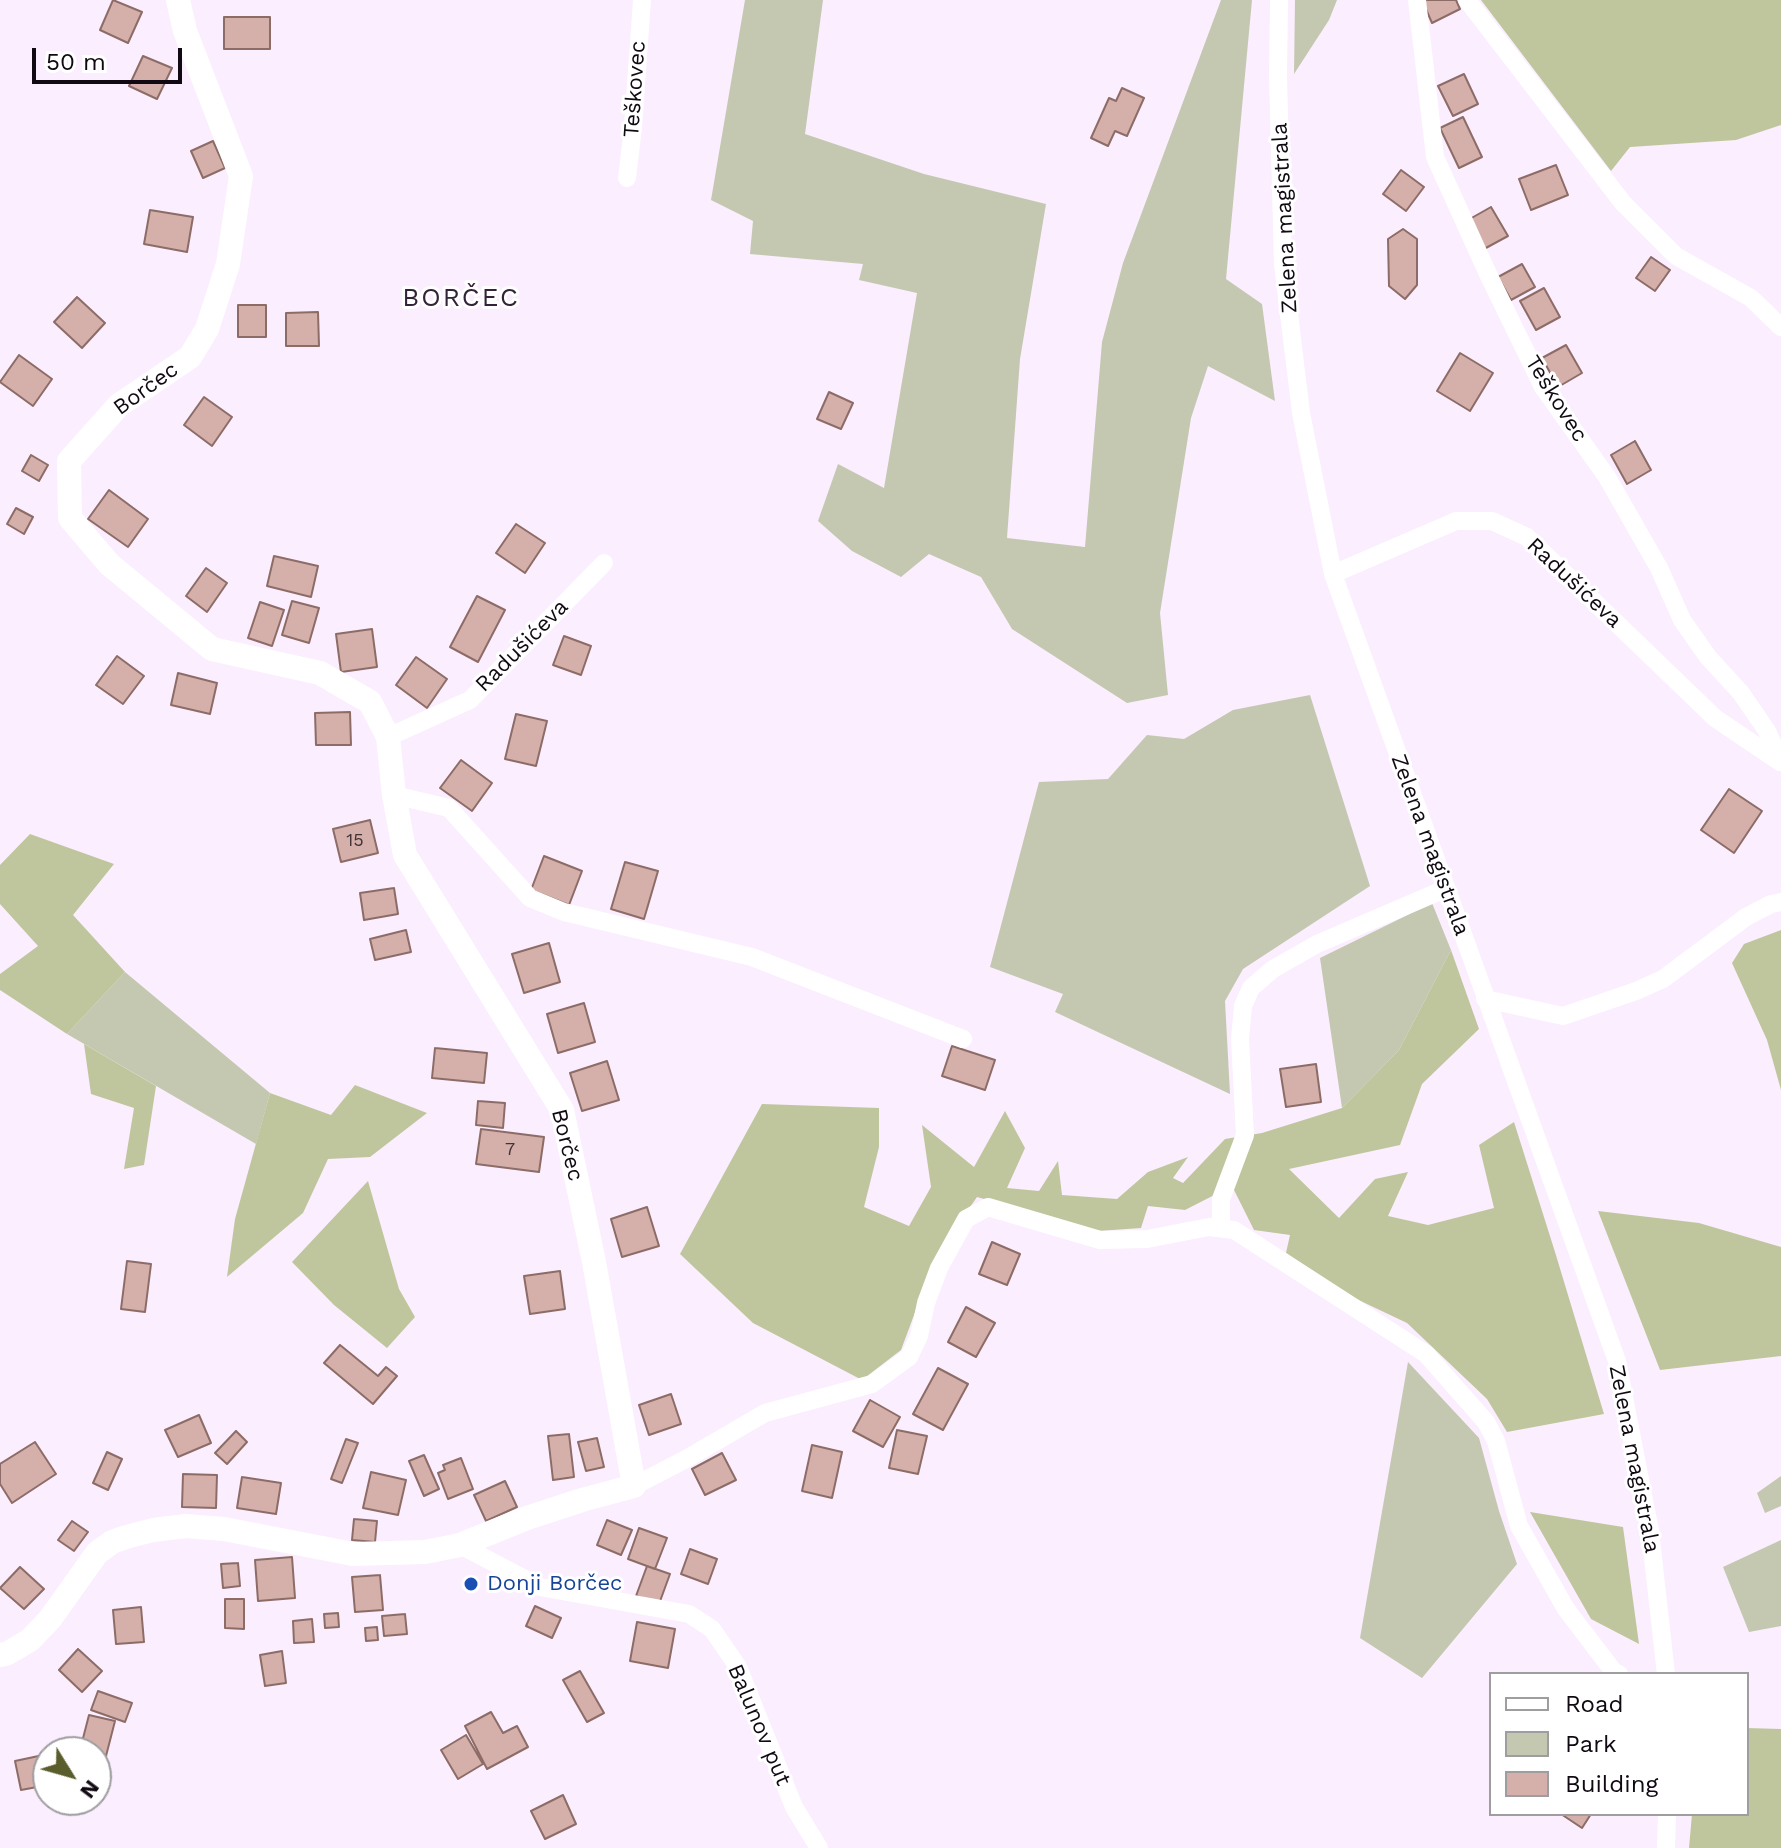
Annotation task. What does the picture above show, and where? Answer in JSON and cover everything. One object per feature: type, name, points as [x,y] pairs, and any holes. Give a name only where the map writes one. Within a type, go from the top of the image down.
[{"type":"street","name":"Borčec","points":[[178,0],[185,31],[241,176],[228,264],[207,329],[190,357],[119,405],[69,461],[70,518],[109,564],[212,649],[320,673],[370,702],[388,737],[405,855],[562,1110],[594,1262],[634,1486]]},
{"type":"street","name":"Teškovec","points":[[627,178],[642,0]]},
{"type":"street","name":"Zelena magistrala","points":[[1279,0],[1283,264],[1301,413],[1333,574],[1617,1361],[1650,1531],[1666,1672]]},
{"type":"street","name":"Teškovec","points":[[1417,0],[1435,157],[1488,274],[1543,387],[1607,477],[1659,568],[1682,620],[1708,657],[1741,693],[1767,731],[1781,763]]},
{"type":"street","points":[[1467,0],[1623,203],[1676,256],[1751,298],[1781,327]]},
{"type":"street","name":"Radušićeva","points":[[1333,574],[1456,521],[1492,521],[1527,537],[1715,718],[1781,763]]},
{"type":"street","name":"Radušićeva","points":[[388,737],[470,700],[604,563]]},
{"type":"street","points":[[394,795],[449,808],[530,898],[564,912],[752,957],[963,1039]]},
{"type":"street","points":[[1221,1228],[1221,1199],[1245,1135],[1240,1039],[1243,1006],[1251,988],[1273,969],[1317,944],[1445,889]]},
{"type":"street","points":[[1485,999],[1563,1016],[1663,979],[1746,917],[1781,902]]},
{"type":"street","points":[[0,1655],[30,1640],[50,1619],[97,1553],[112,1542],[153,1530],[186,1526],[224,1529],[353,1554],[425,1552],[460,1545],[527,1518],[634,1486],[765,1413],[872,1384],[909,1357],[919,1336],[926,1303],[939,1268],[966,1219],[988,1207],[1100,1240],[1147,1239],[1209,1227],[1234,1230],[1426,1354],[1486,1422],[1496,1441],[1519,1526],[1566,1609],[1614,1672]]},
{"type":"street","name":"Balunov put","points":[[460,1545],[540,1587],[689,1614],[712,1629],[738,1667],[794,1807],[819,1848]]},
{"type":"street","points":[[1666,1848],[1667,1816]]},
{"type":"green space","points":[[745,0],[823,0],[805,134],[924,174],[1046,204],[1020,359],[1007,538],[1085,547],[1102,342],[1123,263],[1221,0],[1252,0],[1226,279],[1262,304],[1275,401],[1208,366],[1191,418],[1160,613],[1168,695],[1127,703],[1012,629],[981,577],[929,554],[901,577],[852,551],[818,521],[838,464],[884,488],[917,293],[859,280],[863,264],[750,254],[753,221],[711,200]]},
{"type":"green space","points":[[1295,0],[1337,0],[1329,20],[1294,74]]},
{"type":"green space","points":[[1481,0],[1781,0],[1781,125],[1736,140],[1630,147],[1611,171]]},
{"type":"green space","points":[[1310,695],[1370,886],[1243,969],[1225,1001],[1230,1094],[1055,1012],[1063,994],[990,967],[1039,782],[1108,779],[1147,735],[1184,739],[1233,710]]},
{"type":"green space","points":[[30,834],[114,864],[73,915],[125,972],[67,1034],[0,990],[0,974],[38,946],[0,904],[0,865]]},
{"type":"green space","points":[[1432,903],[1451,950],[1399,1050],[1342,1108],[1320,958]]},
{"type":"green space","points":[[1781,930],[1781,1090],[1767,1040],[1732,963],[1744,944]]},
{"type":"green space","points":[[1451,950],[1479,1029],[1422,1084],[1400,1145],[1289,1169],[1339,1218],[1375,1179],[1408,1172],[1388,1216],[1428,1225],[1494,1208],[1479,1145],[1514,1122],[1604,1414],[1507,1432],[1487,1399],[1407,1323],[1348,1295],[1286,1253],[1290,1235],[1254,1230],[1232,1186],[1185,1210],[1148,1206],[1141,1228],[1098,1231],[977,1197],[961,1220],[920,1299],[901,1350],[862,1380],[753,1323],[680,1254],[762,1104],[879,1108],[879,1147],[864,1207],[909,1226],[931,1187],[922,1125],[974,1167],[1005,1111],[1025,1148],[1007,1188],[1039,1191],[1058,1161],[1062,1195],[1117,1199],[1148,1172],[1188,1157],[1173,1178],[1183,1183],[1225,1139],[1262,1133],[1342,1108],[1399,1050]]},
{"type":"green space","points":[[125,972],[270,1093],[256,1144],[67,1034]]},
{"type":"green space","points":[[84,1044],[156,1086],[144,1165],[124,1169],[134,1108],[91,1094]]},
{"type":"green space","points":[[355,1085],[427,1113],[370,1157],[328,1159],[303,1213],[227,1277],[235,1219],[270,1093],[331,1115]]},
{"type":"green space","points":[[368,1181],[399,1289],[415,1317],[387,1348],[334,1305],[292,1262]]},
{"type":"green space","points":[[1598,1211],[1699,1223],[1781,1247],[1781,1356],[1660,1370]]},
{"type":"green space","points":[[1408,1362],[1479,1438],[1517,1564],[1422,1678],[1360,1638]]},
{"type":"green space","points":[[1781,1476],[1781,1506],[1765,1513],[1757,1493]]},
{"type":"green space","points":[[1530,1512],[1623,1527],[1639,1644],[1591,1619]]},
{"type":"green space","points":[[1781,1540],[1781,1626],[1749,1632],[1723,1567]]},
{"type":"green space","points":[[1749,1728],[1781,1729],[1781,1848],[1689,1848],[1692,1816],[1749,1816]]},
{"type":"building","points":[[113,0],[142,12],[128,43],[100,30]]},
{"type":"building","points":[[1422,0],[1456,0],[1460,9],[1432,23]]},
{"type":"building","points":[[224,17],[270,17],[270,49],[224,49]]},
{"type":"building","points":[[143,56],[172,68],[157,99],[129,86]]},
{"type":"building","points":[[1464,74],[1478,104],[1453,116],[1438,86]]},
{"type":"building","points":[[1122,88],[1144,98],[1127,136],[1115,131],[1108,146],[1091,138],[1109,98],[1116,101]]},
{"type":"building","points":[[1463,117],[1482,157],[1459,168],[1440,128]]},
{"type":"building","points":[[213,141],[225,168],[203,178],[191,151]]},
{"type":"building","points":[[1556,165],[1568,195],[1531,210],[1519,179]]},
{"type":"building","points":[[1401,170],[1424,187],[1406,211],[1383,194]]},
{"type":"building","points":[[1491,207],[1508,236],[1484,249],[1468,220]]},
{"type":"building","points":[[150,210],[193,217],[187,252],[144,244]]},
{"type":"building","points":[[1403,229],[1417,239],[1417,285],[1405,299],[1389,286],[1388,239]]},
{"type":"building","points":[[1651,257],[1670,270],[1655,291],[1636,278]]},
{"type":"building","points":[[1522,264],[1535,287],[1511,300],[1498,277]]},
{"type":"building","points":[[1544,288],[1560,317],[1536,330],[1520,301]]},
{"type":"building","points":[[77,297],[105,323],[82,348],[54,322]]},
{"type":"building","points":[[238,305],[266,305],[266,337],[238,337]]},
{"type":"building","points":[[318,312],[319,346],[286,346],[286,313]]},
{"type":"building","points":[[1566,345],[1582,373],[1558,387],[1542,358]]},
{"type":"building","points":[[1460,353],[1493,373],[1470,411],[1437,391]]},
{"type":"building","points":[[19,355],[52,379],[33,406],[0,382]]},
{"type":"building","points":[[829,392],[853,403],[841,429],[817,419]]},
{"type":"building","points":[[204,397],[232,417],[212,446],[184,425]]},
{"type":"building","points":[[1635,441],[1651,470],[1627,484],[1611,455]]},
{"type":"building","points":[[31,455],[48,465],[39,481],[22,471]]},
{"type":"building","points":[[109,490],[148,519],[128,547],[88,519]]},
{"type":"building","points":[[16,508],[33,517],[24,534],[7,524]]},
{"type":"building","points":[[516,524],[545,543],[525,573],[496,553]]},
{"type":"building","points":[[274,556],[318,566],[311,597],[267,586]]},
{"type":"building","points":[[206,568],[227,583],[207,612],[186,596]]},
{"type":"building","points":[[477,596],[505,610],[478,662],[450,647]]},
{"type":"building","points":[[292,601],[319,608],[309,643],[282,635]]},
{"type":"building","points":[[260,602],[284,610],[272,646],[248,638]]},
{"type":"building","points":[[372,629],[377,667],[341,672],[336,634]]},
{"type":"building","points":[[564,636],[591,646],[581,675],[553,665]]},
{"type":"building","points":[[117,656],[144,676],[123,704],[96,685]]},
{"type":"building","points":[[416,657],[447,679],[427,708],[396,685]]},
{"type":"building","points":[[178,673],[217,683],[210,714],[171,705]]},
{"type":"building","points":[[350,712],[351,745],[316,745],[315,713]]},
{"type":"building","points":[[516,714],[547,721],[536,766],[505,759]]},
{"type":"building","points":[[461,760],[492,783],[472,811],[440,788]]},
{"type":"building","points":[[1729,789],[1762,811],[1734,853],[1701,830]]},
{"type":"building","points":[[370,820],[378,853],[341,862],[333,829]]},
{"type":"building","points":[[544,856],[582,871],[569,905],[531,890]]},
{"type":"building","points":[[625,862],[658,871],[644,919],[611,909]]},
{"type":"building","points":[[394,888],[398,914],[364,920],[360,893]]},
{"type":"building","points":[[406,930],[411,952],[375,960],[370,939]]},
{"type":"building","points":[[549,943],[560,982],[524,993],[512,954]]},
{"type":"building","points":[[584,1003],[595,1042],[558,1053],[547,1014]]},
{"type":"building","points":[[952,1046],[995,1060],[985,1090],[942,1076]]},
{"type":"building","points":[[435,1048],[487,1053],[484,1083],[432,1078]]},
{"type":"building","points":[[607,1061],[619,1100],[582,1111],[570,1073]]},
{"type":"building","points":[[1316,1064],[1321,1102],[1286,1107],[1280,1069]]},
{"type":"building","points":[[478,1101],[505,1103],[503,1128],[476,1125]]},
{"type":"building","points":[[481,1129],[544,1137],[539,1172],[476,1164]]},
{"type":"building","points":[[647,1207],[659,1246],[622,1257],[611,1219]]},
{"type":"building","points":[[992,1242],[1020,1254],[1007,1285],[979,1274]]},
{"type":"building","points":[[127,1261],[151,1264],[145,1312],[121,1309]]},
{"type":"building","points":[[560,1271],[565,1309],[530,1314],[524,1276]]},
{"type":"building","points":[[966,1307],[995,1323],[976,1357],[948,1342]]},
{"type":"building","points":[[340,1345],[378,1376],[386,1367],[397,1376],[373,1404],[324,1363]]},
{"type":"building","points":[[938,1368],[968,1384],[943,1430],[913,1414]]},
{"type":"building","points":[[671,1394],[681,1424],[649,1435],[639,1405]]},
{"type":"building","points":[[870,1400],[900,1417],[883,1447],[853,1431]]},
{"type":"building","points":[[199,1415],[211,1443],[178,1457],[165,1430]]},
{"type":"building","points":[[897,1430],[927,1436],[918,1474],[889,1468]]},
{"type":"building","points":[[236,1431],[247,1442],[227,1464],[215,1453]]},
{"type":"building","points":[[569,1434],[574,1477],[553,1480],[548,1436]]},
{"type":"building","points":[[597,1438],[604,1467],[586,1471],[578,1442]]},
{"type":"building","points":[[346,1439],[358,1443],[342,1483],[331,1479]]},
{"type":"building","points":[[35,1442],[56,1474],[12,1503],[0,1484],[0,1464]]},
{"type":"building","points":[[812,1445],[842,1452],[832,1498],[802,1491]]},
{"type":"building","points":[[107,1452],[122,1459],[108,1490],[93,1483]]},
{"type":"building","points":[[722,1453],[736,1480],[705,1495],[692,1469]]},
{"type":"building","points":[[424,1455],[439,1489],[424,1496],[409,1461]]},
{"type":"building","points":[[461,1458],[473,1489],[448,1499],[438,1473],[445,1470],[443,1465]]},
{"type":"building","points":[[371,1472],[406,1480],[398,1515],[363,1508]]},
{"type":"building","points":[[183,1474],[217,1475],[216,1508],[182,1507]]},
{"type":"building","points":[[242,1477],[281,1483],[276,1514],[237,1508]]},
{"type":"building","points":[[505,1481],[517,1507],[486,1521],[474,1495]]},
{"type":"building","points":[[354,1519],[377,1521],[375,1542],[352,1540]]},
{"type":"building","points":[[607,1520],[632,1530],[621,1555],[597,1545]]},
{"type":"building","points":[[72,1521],[88,1532],[74,1551],[58,1540]]},
{"type":"building","points":[[639,1528],[667,1538],[655,1569],[628,1559]]},
{"type":"building","points":[[690,1549],[717,1559],[708,1584],[681,1574]]},
{"type":"building","points":[[292,1557],[295,1598],[258,1601],[255,1560]]},
{"type":"building","points":[[238,1563],[240,1586],[223,1588],[221,1564]]},
{"type":"building","points":[[647,1566],[670,1574],[659,1604],[636,1596]]},
{"type":"building","points":[[20,1567],[44,1589],[24,1609],[0,1588]]},
{"type":"building","points":[[380,1575],[383,1610],[355,1612],[352,1577]]},
{"type":"building","points":[[225,1599],[244,1599],[244,1629],[225,1628]]},
{"type":"building","points":[[535,1606],[561,1618],[552,1638],[526,1626]]},
{"type":"building","points":[[141,1607],[144,1642],[116,1644],[113,1610]]},
{"type":"building","points":[[338,1613],[339,1627],[325,1628],[324,1614]]},
{"type":"building","points":[[405,1614],[407,1634],[384,1636],[382,1616]]},
{"type":"building","points":[[312,1619],[314,1642],[294,1643],[293,1621]]},
{"type":"building","points":[[637,1622],[675,1629],[668,1668],[630,1661]]},
{"type":"building","points":[[377,1627],[378,1640],[366,1641],[365,1628]]},
{"type":"building","points":[[78,1649],[102,1671],[82,1692],[59,1670]]},
{"type":"building","points":[[282,1651],[286,1683],[265,1686],[260,1655]]},
{"type":"building","points":[[580,1671],[604,1713],[587,1722],[563,1680]]},
{"type":"building","points":[[98,1691],[132,1703],[125,1722],[91,1710]]},
{"type":"building","points":[[491,1712],[503,1733],[517,1726],[528,1747],[487,1769],[465,1726]]},
{"type":"building","points":[[89,1715],[115,1721],[111,1736],[84,1736]]},
{"type":"building","points":[[466,1735],[483,1764],[458,1779],[441,1750]]},
{"type":"building","points":[[32,1757],[32,1788],[21,1790],[15,1761]]},
{"type":"building","points":[[563,1795],[576,1824],[545,1839],[531,1811]]},
{"type":"building","points":[[1564,1816],[1590,1816],[1582,1828]]},
{"type":"place","name":"Donji Borčec","points":[[471,1584]]},
{"type":"district","name":"BORČEC","points":[[461,298]]}]
